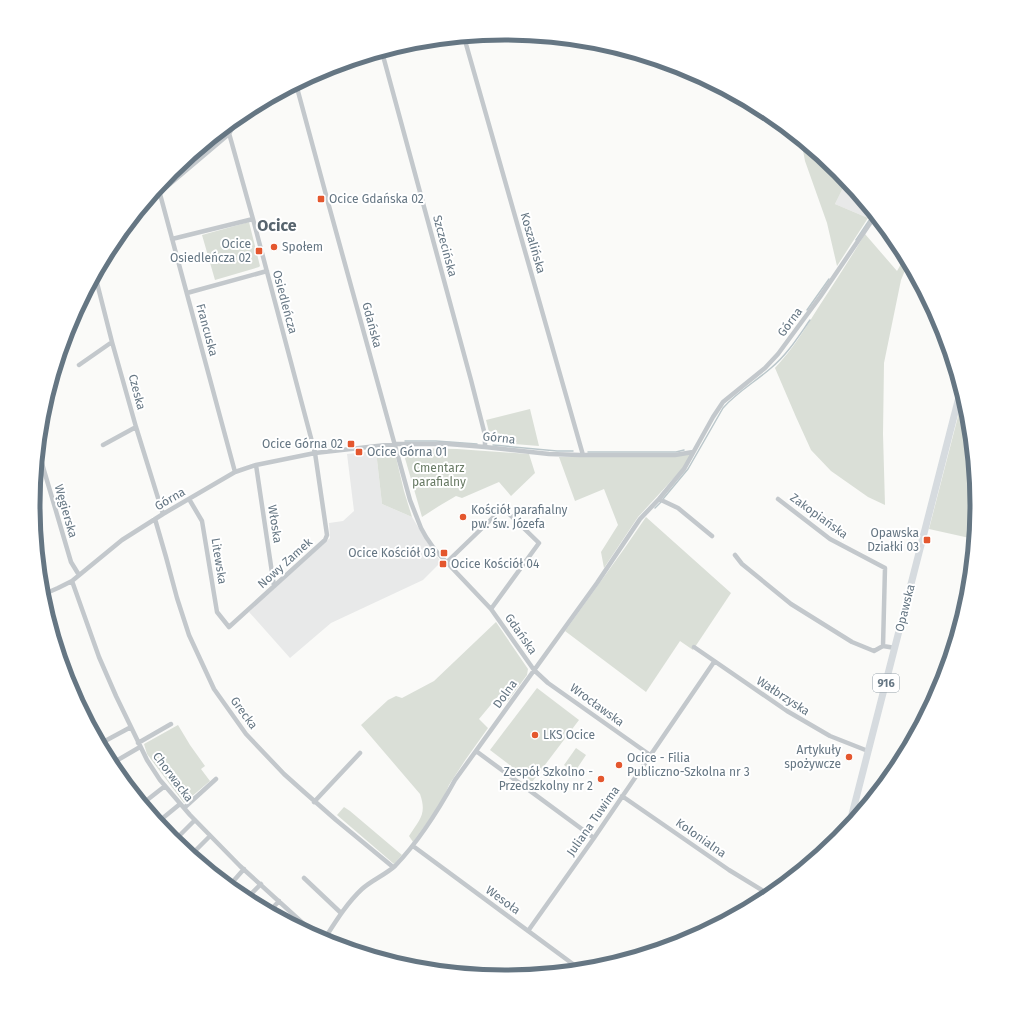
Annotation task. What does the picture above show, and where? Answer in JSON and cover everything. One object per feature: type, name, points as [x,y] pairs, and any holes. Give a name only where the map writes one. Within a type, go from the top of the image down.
[{"type":"main road","name":"Opawska","points":[[852,815],[958,401]]},
{"type":"street","name":"Koszalińska","points":[[465,42],[583,455]]},
{"type":"street","name":"Szczecińska","points":[[383,57],[471,380],[485,435],[485,447]]},
{"type":"street","name":"Gdańska","points":[[297,89],[410,500],[421,528],[435,550],[492,609],[534,670]]},
{"type":"street","points":[[155,197],[229,134],[232,129]]},
{"type":"street","name":"Osiedleńcza","points":[[229,134],[253,218],[315,453]]},
{"type":"street","name":"Francuska","points":[[160,194],[235,472]]},
{"type":"street","points":[[172,239],[253,218]]},
{"type":"street","name":"Górna","points":[[48,592],[72,581],[122,540],[163,514],[235,472],[256,464],[315,453],[395,444],[448,444],[550,454],[583,455],[675,455],[693,452],[723,402],[765,368],[789,341],[872,220]]},
{"type":"street","points":[[187,293],[267,271]]},
{"type":"street","name":"Czeska","points":[[97,282],[136,427],[163,514]]},
{"type":"street","points":[[79,365],[112,342]]},
{"type":"street","points":[[103,445],[136,427]]},
{"type":"street","name":"Dolna","points":[[327,935],[341,913],[363,888],[393,867],[413,846],[441,805],[455,780],[597,583],[640,519],[659,499],[684,468],[693,452]]},
{"type":"street","name":"Nowy Zamek","points":[[229,627],[325,540],[327,534],[315,453]]},
{"type":"street","name":"Węgierska","points":[[42,464],[71,562],[79,575]]},
{"type":"street","name":"Włoska","points":[[256,464],[274,586]]},
{"type":"street","name":"Zakopiańska","points":[[778,498],[830,539],[885,568],[883,646]]},
{"type":"street","name":"Litewska","points":[[189,499],[202,521],[217,612],[229,627]]},
{"type":"street","points":[[659,499],[678,508],[712,536]]},
{"type":"street","name":"Gdańska","points":[[447,562],[503,508],[539,543],[492,609]]},
{"type":"street","name":"Grecka","points":[[155,519],[189,635],[214,689],[246,734],[284,774],[314,802],[393,867]]},
{"type":"street","points":[[736,555],[742,564],[791,604],[852,642],[874,651],[883,646],[895,648]]},
{"type":"street","name":"Chorwacka","points":[[72,581],[99,657],[147,760],[165,786],[210,836],[304,924]]},
{"type":"street","name":"Wałbrzyska","points":[[694,647],[787,711],[830,736],[868,751]]},
{"type":"street","name":"Juliana Tuwima","points":[[528,931],[594,838],[714,662]]},
{"type":"street","name":"Wrocławska","points":[[534,670],[548,682],[650,755]]},
{"type":"street","points":[[116,760],[171,724]]},
{"type":"street","points":[[105,740],[131,727]]},
{"type":"street","points":[[476,751],[594,838]]},
{"type":"street","points":[[314,802],[360,753]]},
{"type":"street","points":[[184,808],[216,780]]},
{"type":"street","points":[[146,801],[165,786]]},
{"type":"street","name":"Kolonialna","points":[[622,796],[729,870],[764,891]]},
{"type":"street","points":[[162,819],[180,804]]},
{"type":"street","points":[[179,836],[195,820]]},
{"type":"street","points":[[194,852],[210,836]]},
{"type":"street","name":"Wesoła","points":[[413,846],[574,965]]},
{"type":"street","points":[[233,882],[244,869]]},
{"type":"street","points":[[304,878],[341,913]]},
{"type":"street","points":[[251,894],[261,884]]},
{"type":"street","points":[[272,908],[279,901]]},
{"type":"shaded area","points":[[216,141],[190,163],[198,155]]},
{"type":"shaded area","points":[[844,186],[870,216],[868,218],[835,204]]},
{"type":"shaded area","points":[[376,451],[382,504],[412,517],[441,562],[423,580],[331,623],[290,658],[249,612],[330,538],[329,523],[343,521],[354,511],[347,454]]},
{"type":"green space","points":[[802,147],[844,186],[835,204],[868,218],[837,266],[827,223],[805,161]]},
{"type":"green space","points":[[249,222],[260,266],[215,280],[202,235]]},
{"type":"green space","points":[[865,234],[897,271],[902,262],[906,268],[901,280],[884,363],[883,434],[885,505],[868,497],[831,471],[811,450],[775,368],[803,331]]},
{"type":"green space","points":[[530,409],[539,446],[489,442],[489,432],[486,420]]},
{"type":"green space","points":[[960,409],[966,444],[969,475],[969,538],[929,529]]},
{"type":"green space","name":"Cmentarz parafialny","points":[[402,448],[457,449],[529,454],[535,473],[511,496],[499,482],[462,498],[456,496],[422,517]]},
{"type":"green space","points":[[394,449],[412,517],[382,504],[376,451]]},
{"type":"green space","points":[[691,454],[683,468],[638,517],[604,568],[601,552],[618,525],[604,489],[575,501],[559,457],[663,457]]},
{"type":"green space","points":[[646,517],[731,593],[693,650],[680,641],[646,692],[565,631]]},
{"type":"green space","points":[[496,622],[528,669],[527,675],[507,702],[499,695],[479,719],[488,728],[449,785],[444,797],[434,813],[413,842],[409,836],[419,821],[423,807],[420,794],[361,725],[388,700],[396,696],[402,698],[434,681]]},
{"type":"green space","name":"LKS Ocice","points":[[537,688],[579,720],[532,782],[490,750]]},
{"type":"green space","points":[[178,725],[205,766],[201,769],[210,781],[184,803],[147,754],[144,744]]},
{"type":"green space","points":[[576,748],[586,755],[574,773],[564,765]]},
{"type":"green space","points":[[344,807],[402,855],[394,864],[337,815]]},
{"type":"waterway","points":[[856,240],[870,219]]},
{"type":"waterway","points":[[807,310],[829,279]]},
{"type":"waterway","points":[[663,499],[688,469],[723,408],[734,397],[777,363],[792,346],[810,320]]},
{"type":"waterway","points":[[405,441],[436,441],[477,444]]},
{"type":"waterway","points":[[493,445],[573,451]]},
{"type":"waterway","points":[[588,452],[676,452],[684,450]]},
{"type":"waterway","points":[[655,508],[661,502]]},
{"type":"place","name":"Ocice Gdańska 02","points":[[321,199]]},
{"type":"place","name":"Społem","points":[[274,247]]},
{"type":"place","name":"Ocice Osiedleńcza 02","points":[[259,251]]},
{"type":"place","name":"Ocice Górna 02","points":[[351,444]]},
{"type":"place","name":"Ocice Górna 01","points":[[359,452]]},
{"type":"place","name":"Kościół parafialny pw. św. Józefa","points":[[463,517]]},
{"type":"place","name":"Opawska Działki 03","points":[[927,540]]},
{"type":"place","name":"Ocice Kościół 03","points":[[444,553]]},
{"type":"place","name":"Ocice Kościół 04","points":[[443,564]]},
{"type":"place","name":"LKS Ocice","points":[[535,735]]},
{"type":"place","name":"Artykuły spożywcze","points":[[849,757]]},
{"type":"place","name":"Ocice - Filia Publiczno-Szkolna nr 3","points":[[619,765]]},
{"type":"place","name":"Zespół Szkolno - Przedszkolny nr 2","points":[[601,779]]},
{"type":"district","name":"Ocice","points":[[277,225]]}]
